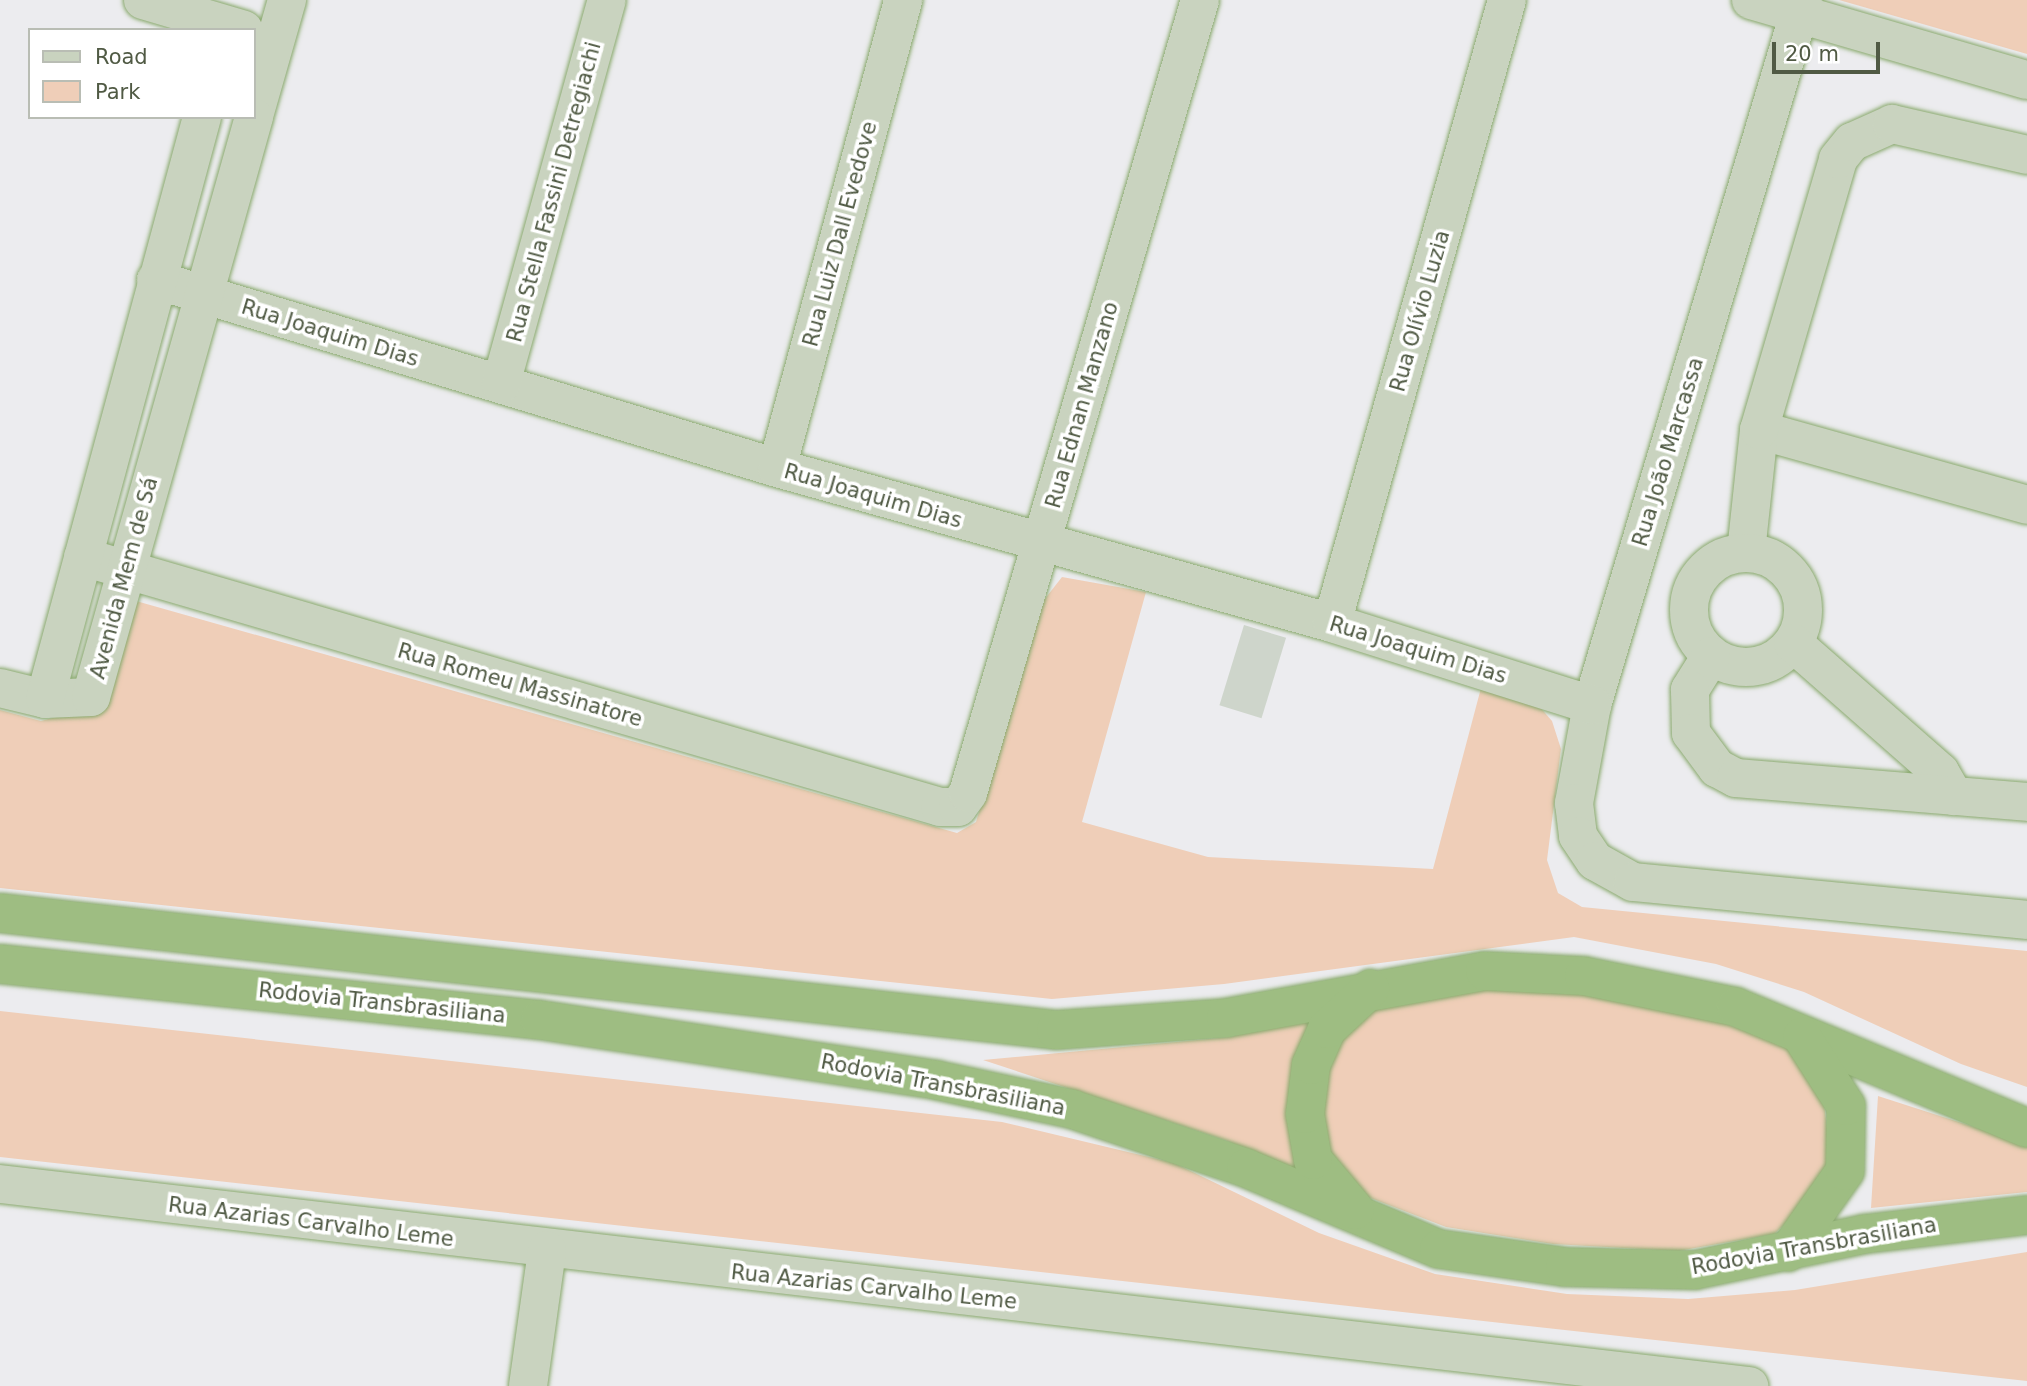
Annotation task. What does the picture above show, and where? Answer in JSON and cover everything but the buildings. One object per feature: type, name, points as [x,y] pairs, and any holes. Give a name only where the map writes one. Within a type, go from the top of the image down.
[{"type":"highway","points":[[0,913],[1056,1030],[1226,1018],[1370,989],[1485,971],[1584,976],[1736,1007],[2027,1128]]},
{"type":"highway","name":"Rodovia Transbrasiliana","points":[[0,964],[540,1020],[936,1080],[1072,1109],[1355,1210],[1439,1249],[1566,1267],[1695,1270],[1865,1234],[2027,1215]]},
{"type":"highway","points":[[1355,1210],[1313,1160],[1305,1114],[1311,1065],[1327,1029],[1370,989]]},
{"type":"highway","points":[[1788,1252],[1844,1171],[1846,1105],[1800,1034]]},
{"type":"street","points":[[143,0],[244,26]]},
{"type":"street","name":"Avenida Mem de Sá","points":[[244,26],[286,0]]},
{"type":"street","name":"Rua Stella Fassini Detregiachi","points":[[501,384],[607,0]]},
{"type":"street","name":"Rua Luiz Dall Evedove","points":[[777,468],[903,0]]},
{"type":"street","name":"Rua Ednan Manzano","points":[[958,807],[968,793],[1200,0]]},
{"type":"street","name":"Rua Olívio Luzia","points":[[1332,623],[1507,0]]},
{"type":"street","points":[[1751,0],[1801,7],[2027,80]]},
{"type":"street","name":"Rua João Marcassa","points":[[1801,7],[1592,705],[1574,803],[1578,836],[1595,861],[1633,882],[2027,920]]},
{"type":"street","points":[[0,688],[45,699],[201,119]]},
{"type":"street","name":"Avenida Mem de Sá","points":[[45,699],[91,697],[253,119]]},
{"type":"street","points":[[1746,552],[1759,430],[1831,179],[1852,142],[1892,124],[1913,124],[2027,155]]},
{"type":"street","name":"Rua Joaquim Dias","points":[[156,280],[777,468],[1332,623],[1592,705]]},
{"type":"street","points":[[1759,430],[2027,505]]},
{"type":"street","points":[[1746,552],[1779,562],[1800,589],[1803,607],[1793,643],[1764,665],[1745,668],[1711,656],[1690,625],[1692,589],[1713,562],[1746,552]]},
{"type":"street","name":"Rua Romeu Massinatore","points":[[83,557],[940,807],[958,807]]},
{"type":"street","points":[[1793,643],[1940,772],[1954,796]]},
{"type":"street","points":[[1711,656],[1690,690],[1687,711],[1702,752],[1717,768],[1758,781],[2027,802]]},
{"type":"street","name":"Rua Azarias Carvalho Leme","points":[[0,1184],[547,1250],[1749,1386]]},
{"type":"street","points":[[528,1386],[547,1250]]},
{"type":"green space","points":[[1839,0],[2027,0],[2027,54]]},
{"type":"green space","points":[[1062,577],[1146,592],[1082,822],[1208,857],[1433,869],[1481,688],[1538,705],[1552,721],[1561,749],[1547,860],[1558,893],[1582,907],[2027,951],[2027,1087],[1961,1064],[1804,992],[1716,964],[1574,937],[1224,984],[1052,999],[0,888],[0,710],[41,721],[97,706],[129,599],[957,833],[976,822],[1044,600]]},
{"type":"green space","points":[[1529,987],[1676,1006],[1782,1044],[1806,1066],[1823,1097],[1830,1151],[1816,1195],[1774,1234],[1678,1251],[1553,1244],[1446,1227],[1355,1192],[1327,1163],[1316,1098],[1333,1040],[1364,1010],[1444,991]]},
{"type":"green space","points":[[0,1011],[1002,1122],[1174,1163],[1319,1233],[1435,1274],[1567,1294],[1688,1299],[1795,1290],[2027,1252],[2027,1381],[0,1157]]},
{"type":"green space","points":[[1317,1016],[1302,1174],[1225,1140],[983,1060],[1230,1037]]},
{"type":"green space","points":[[1878,1096],[2027,1144],[2027,1192],[1871,1208]]}]
